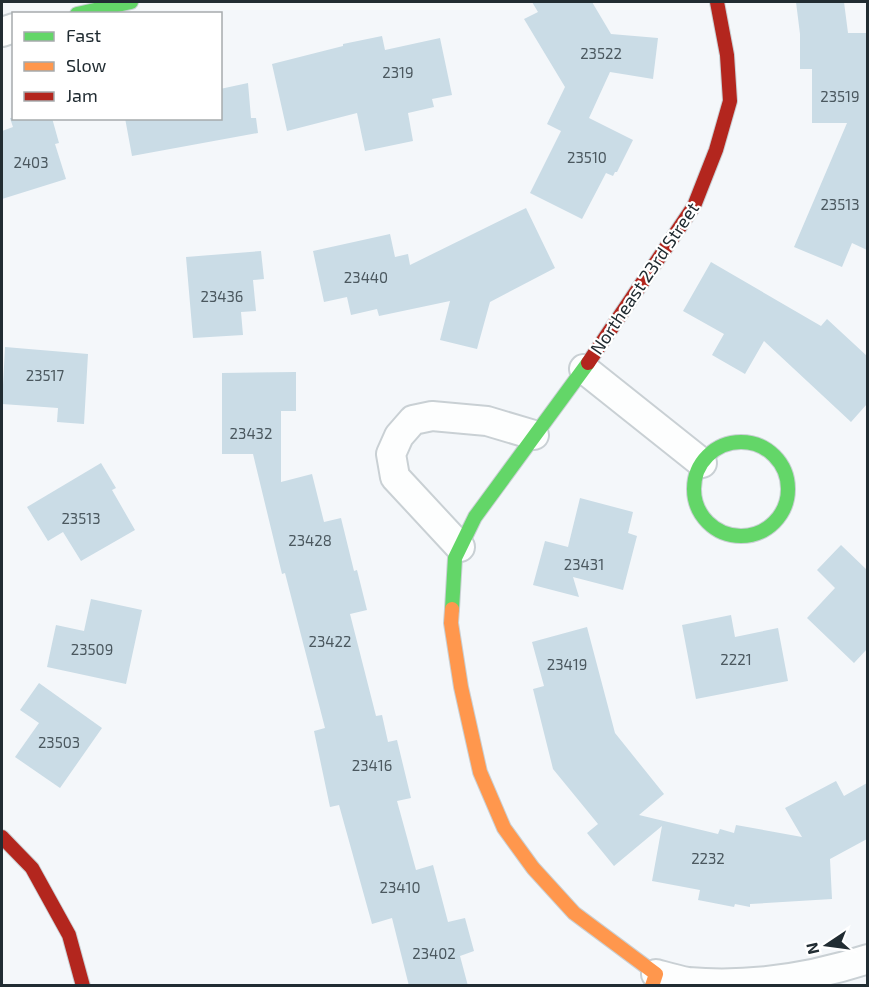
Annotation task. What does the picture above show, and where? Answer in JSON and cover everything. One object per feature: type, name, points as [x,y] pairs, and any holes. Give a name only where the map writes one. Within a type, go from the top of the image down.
[{"type":"street","points":[[86,12],[131,2]]},
{"type":"street","name":"Northeast 23rd Street","points":[[458,552],[475,517],[584,369],[694,206],[716,150],[730,101],[727,56],[717,2]]},
{"type":"street","points":[[584,369],[702,462]]},
{"type":"street","points":[[534,435],[487,421],[432,416],[413,420],[399,436],[391,454],[395,477],[458,552],[451,623],[461,687],[480,772],[504,828],[533,868],[574,913],[654,980],[730,984],[777,982],[825,973],[867,959]]},
{"type":"street","points":[[744,442],[759,446],[773,455],[783,468],[788,483],[781,514],[771,525],[758,533],[743,536],[729,534],[715,528],[704,518],[697,505],[694,491],[696,476],[702,462],[713,451],[728,444],[744,442]]},
{"type":"street","points":[[2,837],[32,868],[43,887],[69,935],[84,986]]},
{"type":"building","points":[[532,2],[592,2],[611,34],[658,38],[653,79],[610,72],[589,118],[633,140],[617,172],[613,176],[606,173],[582,219],[530,193],[561,131],[547,124],[565,87],[524,19],[538,12]]},
{"type":"building","points":[[796,2],[844,2],[848,33],[867,33],[867,250],[852,243],[842,267],[794,247],[847,123],[812,123],[812,69],[800,69],[800,34]]},
{"type":"building","points":[[382,36],[385,50],[440,38],[452,95],[432,99],[434,107],[408,113],[413,141],[365,151],[357,113],[287,131],[272,64],[343,46],[343,44]]},
{"type":"building","points":[[248,83],[251,118],[256,118],[258,133],[132,156],[125,120],[222,120],[222,89]]},
{"type":"building","points":[[10,118],[12,120],[53,120],[59,143],[55,144],[66,179],[2,199],[2,131],[13,127]]},
{"type":"building","points":[[526,208],[555,268],[490,302],[477,349],[440,340],[450,301],[379,316],[377,309],[351,315],[347,297],[324,302],[313,251],[390,234],[395,257],[408,254],[410,265]]},
{"type":"building","points":[[261,251],[264,279],[253,280],[256,311],[241,312],[243,335],[193,338],[186,257]]},
{"type":"building","points":[[711,262],[821,326],[827,319],[867,356],[867,404],[851,422],[764,341],[745,374],[712,355],[724,334],[683,311]]},
{"type":"building","points":[[5,347],[88,354],[84,424],[57,422],[58,408],[2,404]]},
{"type":"building","points":[[296,372],[296,411],[281,411],[281,482],[312,474],[324,522],[341,518],[354,571],[357,570],[367,610],[350,614],[376,716],[382,715],[388,742],[397,740],[411,798],[397,801],[416,870],[433,865],[448,922],[465,918],[474,951],[460,956],[468,986],[409,986],[392,918],[372,924],[339,805],[330,807],[314,731],[325,728],[285,573],[282,574],[253,454],[222,454],[222,373]]},
{"type":"building","points":[[101,463],[116,488],[112,490],[135,530],[81,561],[63,532],[48,541],[27,507]]},
{"type":"building","points":[[580,498],[633,512],[628,533],[637,536],[623,590],[573,577],[579,597],[533,585],[545,541],[568,547]]},
{"type":"building","points":[[841,545],[867,570],[867,649],[854,663],[807,618],[835,588],[817,570]]},
{"type":"building","points":[[91,599],[142,610],[126,684],[47,667],[56,625],[84,631]]},
{"type":"building","points":[[731,615],[735,637],[778,628],[788,681],[696,699],[682,625]]},
{"type":"building","points":[[587,627],[615,733],[664,794],[639,815],[718,834],[720,829],[734,833],[736,825],[802,837],[785,808],[836,781],[844,796],[867,783],[867,839],[830,859],[832,899],[750,904],[750,907],[735,904],[734,907],[698,900],[700,890],[652,881],[662,826],[614,866],[587,833],[598,824],[553,769],[533,689],[544,686],[532,642]]},
{"type":"building","points":[[39,683],[102,728],[60,788],[15,757],[39,723],[20,710]]},
{"type":"traffic: fast","points":[[86,12],[131,2]]},
{"type":"traffic: fast","points":[[452,609],[455,558],[475,517],[588,363]]},
{"type":"traffic: fast","points":[[741,442],[759,446],[774,456],[784,471],[788,489],[784,507],[774,522],[759,532],[741,536],[723,532],[708,522],[698,507],[694,489],[698,471],[708,456],[723,446],[741,442]]},
{"type":"traffic: slow","points":[[452,609],[451,623],[461,687],[480,772],[504,828],[533,868],[574,913],[656,974],[652,986]]},
{"type":"traffic: jam","points":[[588,363],[694,206],[716,150],[730,101],[727,55],[717,2]]},
{"type":"traffic: jam","points":[[2,837],[32,868],[69,935],[83,986]]}]
